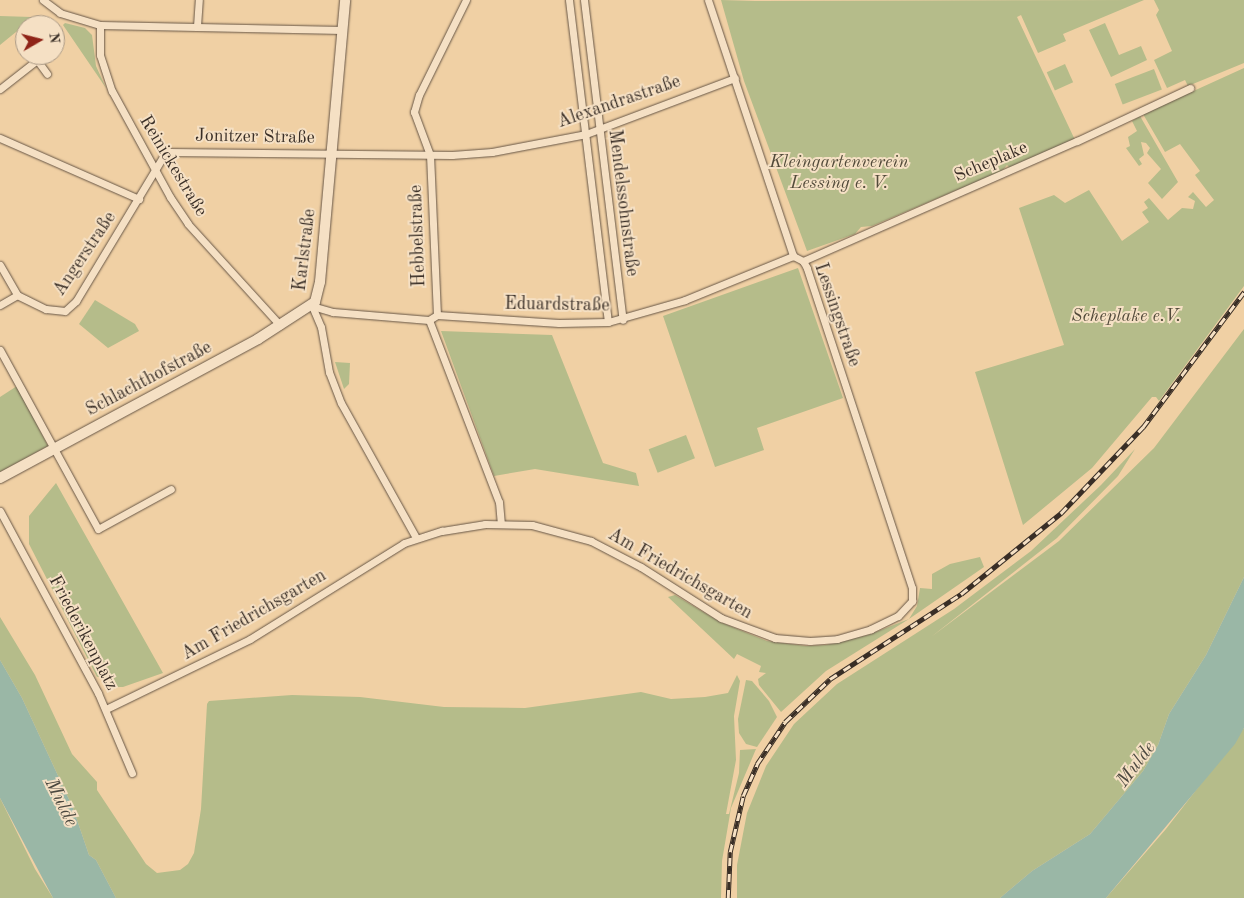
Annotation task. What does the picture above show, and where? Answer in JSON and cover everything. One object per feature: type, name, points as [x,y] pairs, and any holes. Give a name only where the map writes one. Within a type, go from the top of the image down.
[{"type":"main road","name":"Karlstraße","points":[[312,306],[319,291],[345,0]]},
{"type":"main road","name":"Schlachthofstraße","points":[[0,478],[312,306]]},
{"type":"street","points":[[43,0],[60,14],[100,25],[342,30]]},
{"type":"street","points":[[197,26],[199,0]]},
{"type":"street","points":[[430,155],[414,118],[414,109],[466,0]]},
{"type":"street","name":"Mendelssohnstraße","points":[[569,0],[608,322]]},
{"type":"street","name":"Mendelssohnstraße","points":[[584,0],[623,320]]},
{"type":"street","name":"Lessingstraße","points":[[708,0],[793,256],[803,261],[912,588]]},
{"type":"street","name":"Reinickestraße","points":[[100,25],[100,55],[112,91],[188,224],[280,325]]},
{"type":"street","points":[[0,89],[37,60],[47,74]]},
{"type":"street","name":"Alexandrastraße","points":[[331,153],[430,155],[492,152],[586,134],[599,127],[735,78]]},
{"type":"street","name":"Scheplake","points":[[803,261],[1068,145],[1190,88]]},
{"type":"street","points":[[0,138],[139,199]]},
{"type":"street","name":"Jonitzer Straße","points":[[156,168],[163,157],[179,151],[331,153]]},
{"type":"street","name":"Hebbelstraße","points":[[430,155],[437,316]]},
{"type":"street","name":"Angerstraße","points":[[17,295],[46,309],[65,311],[76,301],[156,168]]},
{"type":"street","name":"Eduardstraße","points":[[429,320],[437,316],[559,323],[623,320],[685,300],[793,256]]},
{"type":"street","points":[[0,264],[17,295],[0,305]]},
{"type":"street","points":[[312,306],[334,313],[429,320],[499,502],[501,523]]},
{"type":"street","name":"Karlstraße","points":[[312,306],[321,327],[328,372],[341,403],[416,538]]},
{"type":"street","points":[[0,350],[98,529],[171,489]]},
{"type":"street","name":"Friederikenplatz","points":[[0,511],[106,709],[132,773]]},
{"type":"street","name":"Am Friedrichsgarten","points":[[106,709],[256,636],[385,553],[416,538],[455,528],[501,523],[554,529],[603,546],[721,618],[750,631],[787,640],[830,640],[871,629],[904,611],[912,599],[912,588]]},
{"type":"green space","name":"Kleingartenverein Lessing e. V.","points":[[721,0],[1144,0],[1063,34],[1066,41],[1038,53],[1021,15],[1017,17],[1075,140],[1010,168],[1007,165],[1002,171],[872,226],[861,227],[855,234],[807,251],[744,81]]},
{"type":"green space","points":[[1154,0],[1244,0],[1244,63],[1188,86],[1185,80],[1167,88],[1154,60],[1172,51],[1156,15],[1159,10]]},
{"type":"green space","points":[[0,16],[15,16],[15,33],[0,45]]},
{"type":"green space","points":[[65,23],[85,28],[92,35],[96,66],[106,88],[65,28]]},
{"type":"green space","points":[[1105,23],[1119,55],[1141,46],[1147,60],[1111,77],[1089,30]]},
{"type":"green space","points":[[1065,64],[1073,82],[1055,90],[1047,72]]},
{"type":"green space","name":"Scheplake e.V.","points":[[1244,68],[1244,286],[1159,401],[1156,397],[1152,397],[1092,468],[1023,525],[975,372],[1064,345],[1019,208],[1054,195],[1065,203],[1089,190],[1122,241],[1149,222],[1142,212],[1148,208],[1144,202],[1149,198],[1168,220],[1182,208],[1193,209],[1195,201],[1188,197],[1193,192],[1206,207],[1214,200],[1195,175],[1200,171],[1180,144],[1165,152],[1143,114]]},
{"type":"green space","points":[[1154,69],[1162,90],[1123,105],[1115,84]]},
{"type":"green space","points":[[1140,116],[1178,182],[1162,199],[1148,183],[1161,169],[1147,153],[1150,148],[1146,143],[1141,142],[1144,155],[1139,159],[1142,164],[1139,166],[1126,148],[1130,146],[1128,137],[1137,131],[1132,121]]},
{"type":"green space","points":[[798,268],[843,398],[757,428],[764,450],[715,467],[663,316]]},
{"type":"green space","points":[[95,300],[135,324],[139,331],[108,348],[79,324]]},
{"type":"green space","points":[[1244,329],[1244,577],[1206,655],[1169,714],[1158,745],[1143,771],[1090,834],[1032,871],[1000,898],[737,898],[737,865],[747,813],[766,766],[794,724],[837,684],[954,609],[1031,551],[1101,485],[1135,449],[1118,476],[1057,538],[931,637],[1059,541],[1154,448]]},
{"type":"green space","points":[[441,331],[552,335],[603,463],[636,473],[639,486],[535,469],[494,476]]},
{"type":"green space","points":[[335,362],[350,363],[349,384],[344,389]]},
{"type":"green space","points":[[17,386],[48,446],[0,472],[0,397]]},
{"type":"green space","points":[[686,435],[695,458],[658,473],[649,449]]},
{"type":"green space","points":[[56,483],[163,673],[123,687],[114,687],[102,676],[97,677],[29,544],[29,516]]},
{"type":"green space","points":[[980,557],[984,567],[909,619],[917,606],[920,588],[932,589],[932,574],[950,564]]},
{"type":"green space","points":[[675,595],[720,622],[767,641],[806,646],[826,645],[868,635],[909,619],[826,671],[781,712],[759,685],[758,679],[766,673],[759,672],[761,666],[737,654],[734,659],[668,597]]},
{"type":"green space","points":[[0,617],[35,675],[72,754],[97,782],[97,790],[146,864],[157,873],[180,870],[188,864],[194,853],[201,809],[207,704],[209,701],[292,695],[360,697],[444,707],[525,708],[641,692],[671,699],[705,697],[728,693],[737,675],[740,681],[734,716],[736,760],[726,814],[729,814],[739,773],[740,750],[756,749],[731,808],[722,861],[721,898],[116,898],[96,860],[89,855],[73,808],[22,698],[0,660]]},
{"type":"green space","points":[[746,680],[752,681],[769,701],[777,717],[757,747],[746,744],[739,733],[738,719]]},
{"type":"green space","points":[[1244,728],[1244,898],[1106,898],[1166,829]]},
{"type":"green space","points":[[0,798],[35,869],[53,898],[0,898]]},
{"type":"water","points":[[1244,577],[1244,728],[1235,744],[1106,898],[1000,898],[1032,871],[1090,834],[1143,771],[1158,745],[1169,714],[1206,655]]},
{"type":"water","name":"Mulde","points":[[0,660],[22,698],[73,808],[89,855],[96,860],[116,898],[53,898],[0,798]]},
{"type":"railway","points":[[728,898],[730,852],[743,796],[757,764],[785,722],[830,679],[961,594],[1061,513],[1143,427],[1244,292]]}]
